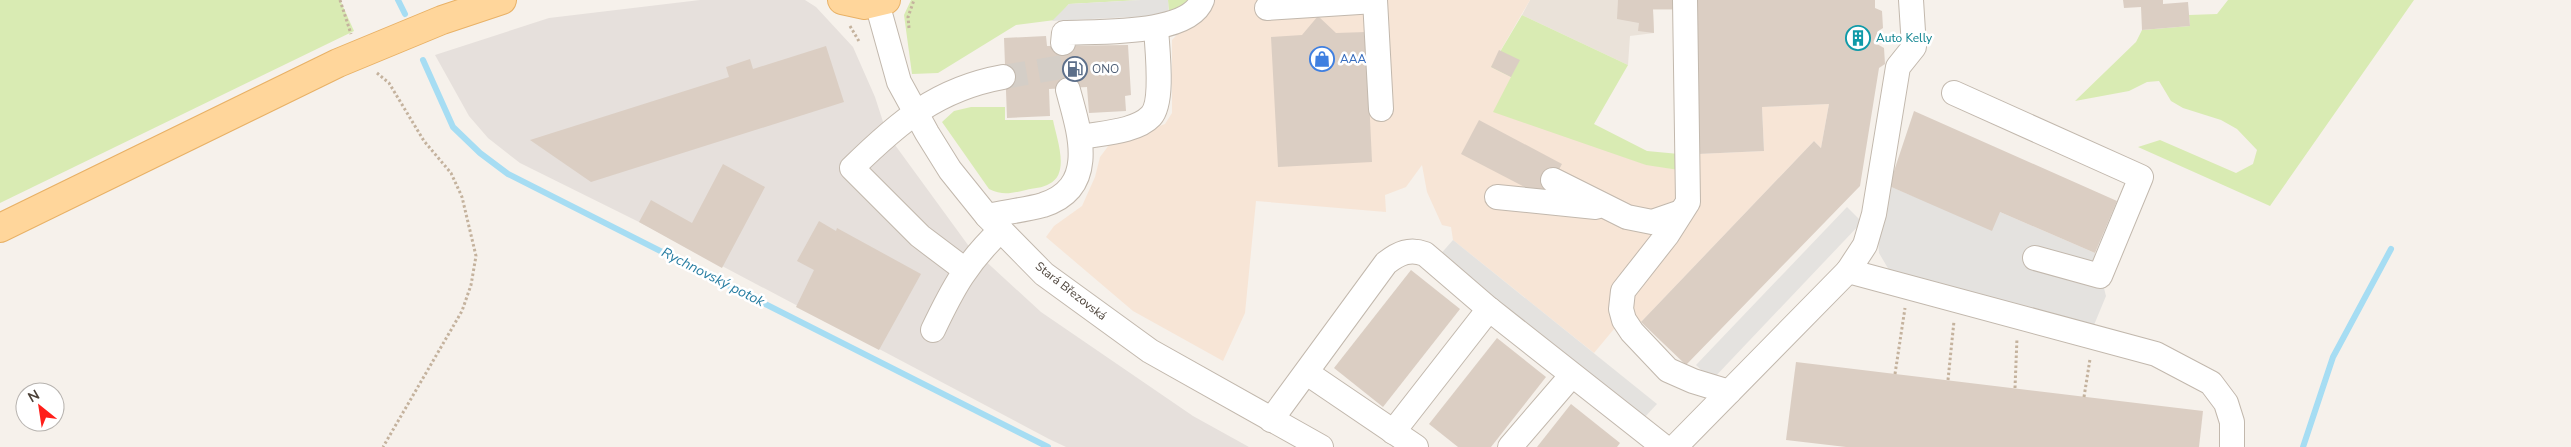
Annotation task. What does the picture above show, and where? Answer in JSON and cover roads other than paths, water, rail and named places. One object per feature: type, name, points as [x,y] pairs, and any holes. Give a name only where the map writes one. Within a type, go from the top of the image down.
[{"type":"main road","points":[[0,228],[338,63],[442,20],[502,0]]},
{"type":"main road","points":[[842,0],[859,4],[882,2]]},
{"type":"street","points":[[1063,43],[1064,33],[1156,28],[1182,19],[1199,6],[1202,0]]},
{"type":"street","points":[[1685,0],[1688,202],[1667,234],[1623,291],[1621,309],[1624,320],[1668,370],[1692,381],[1729,392]]},
{"type":"street","points":[[1675,447],[1848,271],[1866,245],[1874,214],[1898,67],[1914,47],[1911,0]]},
{"type":"street","points":[[1267,8],[1375,1],[1381,109]]},
{"type":"street","name":"Stará Březovská","points":[[882,2],[892,64],[915,112],[950,170],[994,223],[1044,274],[1150,351],[1321,447]]},
{"type":"street","points":[[1081,137],[1134,126],[1151,116],[1158,100],[1156,28]]},
{"type":"street","points":[[965,270],[920,236],[852,168],[887,134],[915,112],[954,90],[976,82],[1003,77]]},
{"type":"street","points":[[933,330],[956,283],[994,223],[1044,204],[1065,193],[1075,181],[1081,168],[1081,137],[1068,90]]},
{"type":"street","points":[[1954,93],[2141,177],[2100,276],[2036,258]]},
{"type":"street","points":[[1553,180],[1627,217],[1652,222],[1681,212]]},
{"type":"street","points":[[1497,197],[1610,208]]},
{"type":"street","points":[[1271,420],[1386,263],[1406,252],[1415,251],[1425,254],[1489,309],[1572,375],[1640,440],[1664,447]]},
{"type":"street","points":[[1848,271],[2156,354],[2211,382],[2226,403],[2232,422],[2232,447]]},
{"type":"street","points":[[1393,432],[1489,309]]},
{"type":"street","points":[[1307,373],[1416,447]]},
{"type":"street","points":[[1510,447],[1572,375]]},
{"type":"waterway","name":"Rychnovský potok","points":[[398,0],[405,14]]},
{"type":"waterway","name":"Rychnovský potok","points":[[423,60],[453,127],[480,153],[508,174],[1048,447]]},
{"type":"waterway","points":[[2303,447],[2333,357],[2391,249]]},
{"type":"tunnel","points":[[1003,77],[1062,67]]},
{"type":"place","name":"Auto Kelly","points":[[1858,38]]},
{"type":"place","name":"AAA","points":[[1322,59]]},
{"type":"place","name":"ONO","points":[[1075,69]]}]
